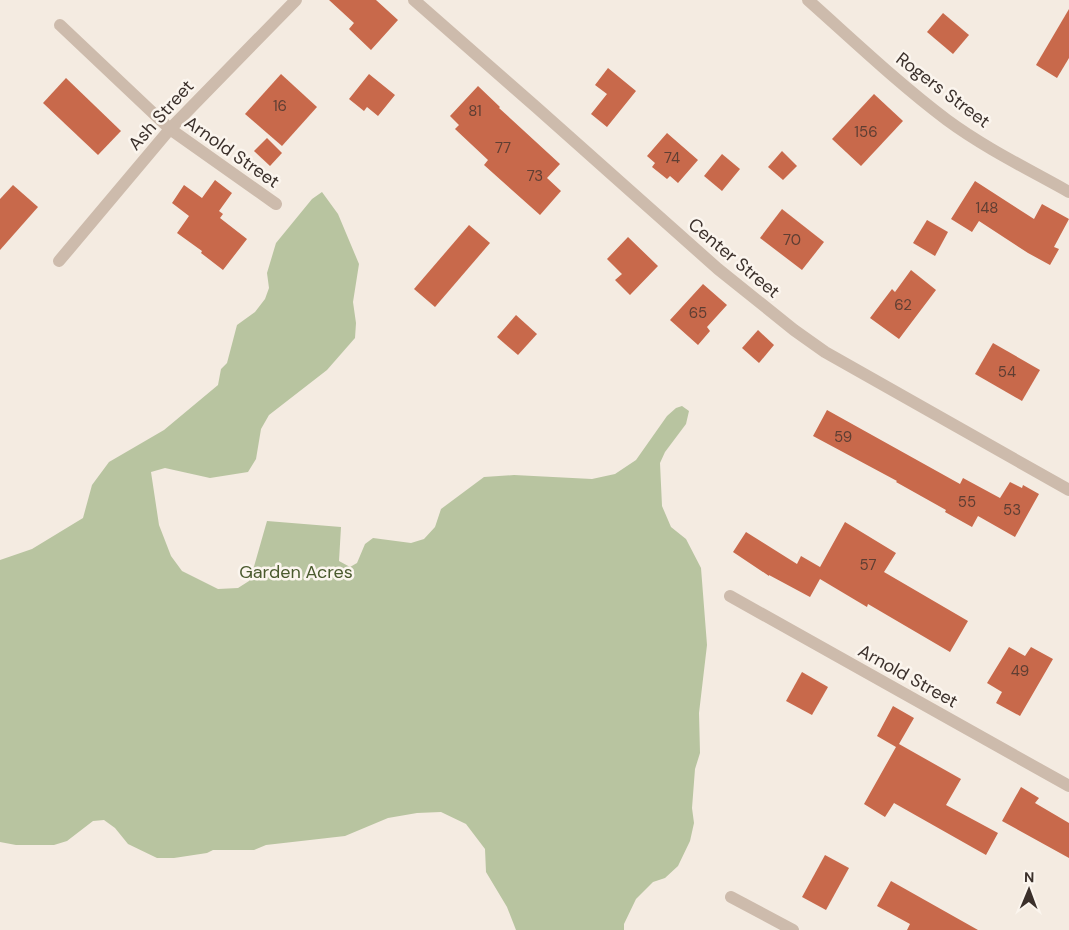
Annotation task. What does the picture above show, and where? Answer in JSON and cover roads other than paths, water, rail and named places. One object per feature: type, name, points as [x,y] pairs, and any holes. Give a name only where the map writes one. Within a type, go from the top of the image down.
[{"type":"street","name":"Ash Street","points":[[59,260],[170,129],[296,0]]},
{"type":"street","name":"Center Street","points":[[414,0],[718,269],[794,330],[825,352],[1069,490]]},
{"type":"street","name":"Rogers Street","points":[[808,0],[897,79],[949,121],[1069,192]]},
{"type":"street","name":"Arnold Street","points":[[60,25],[170,129],[276,204]]},
{"type":"street","name":"Arnold Street","points":[[730,596],[1069,786]]},
{"type":"street","points":[[731,897],[792,930]]},
{"type":"park label","name":"Garden Acres","points":[[296,572]]}]
